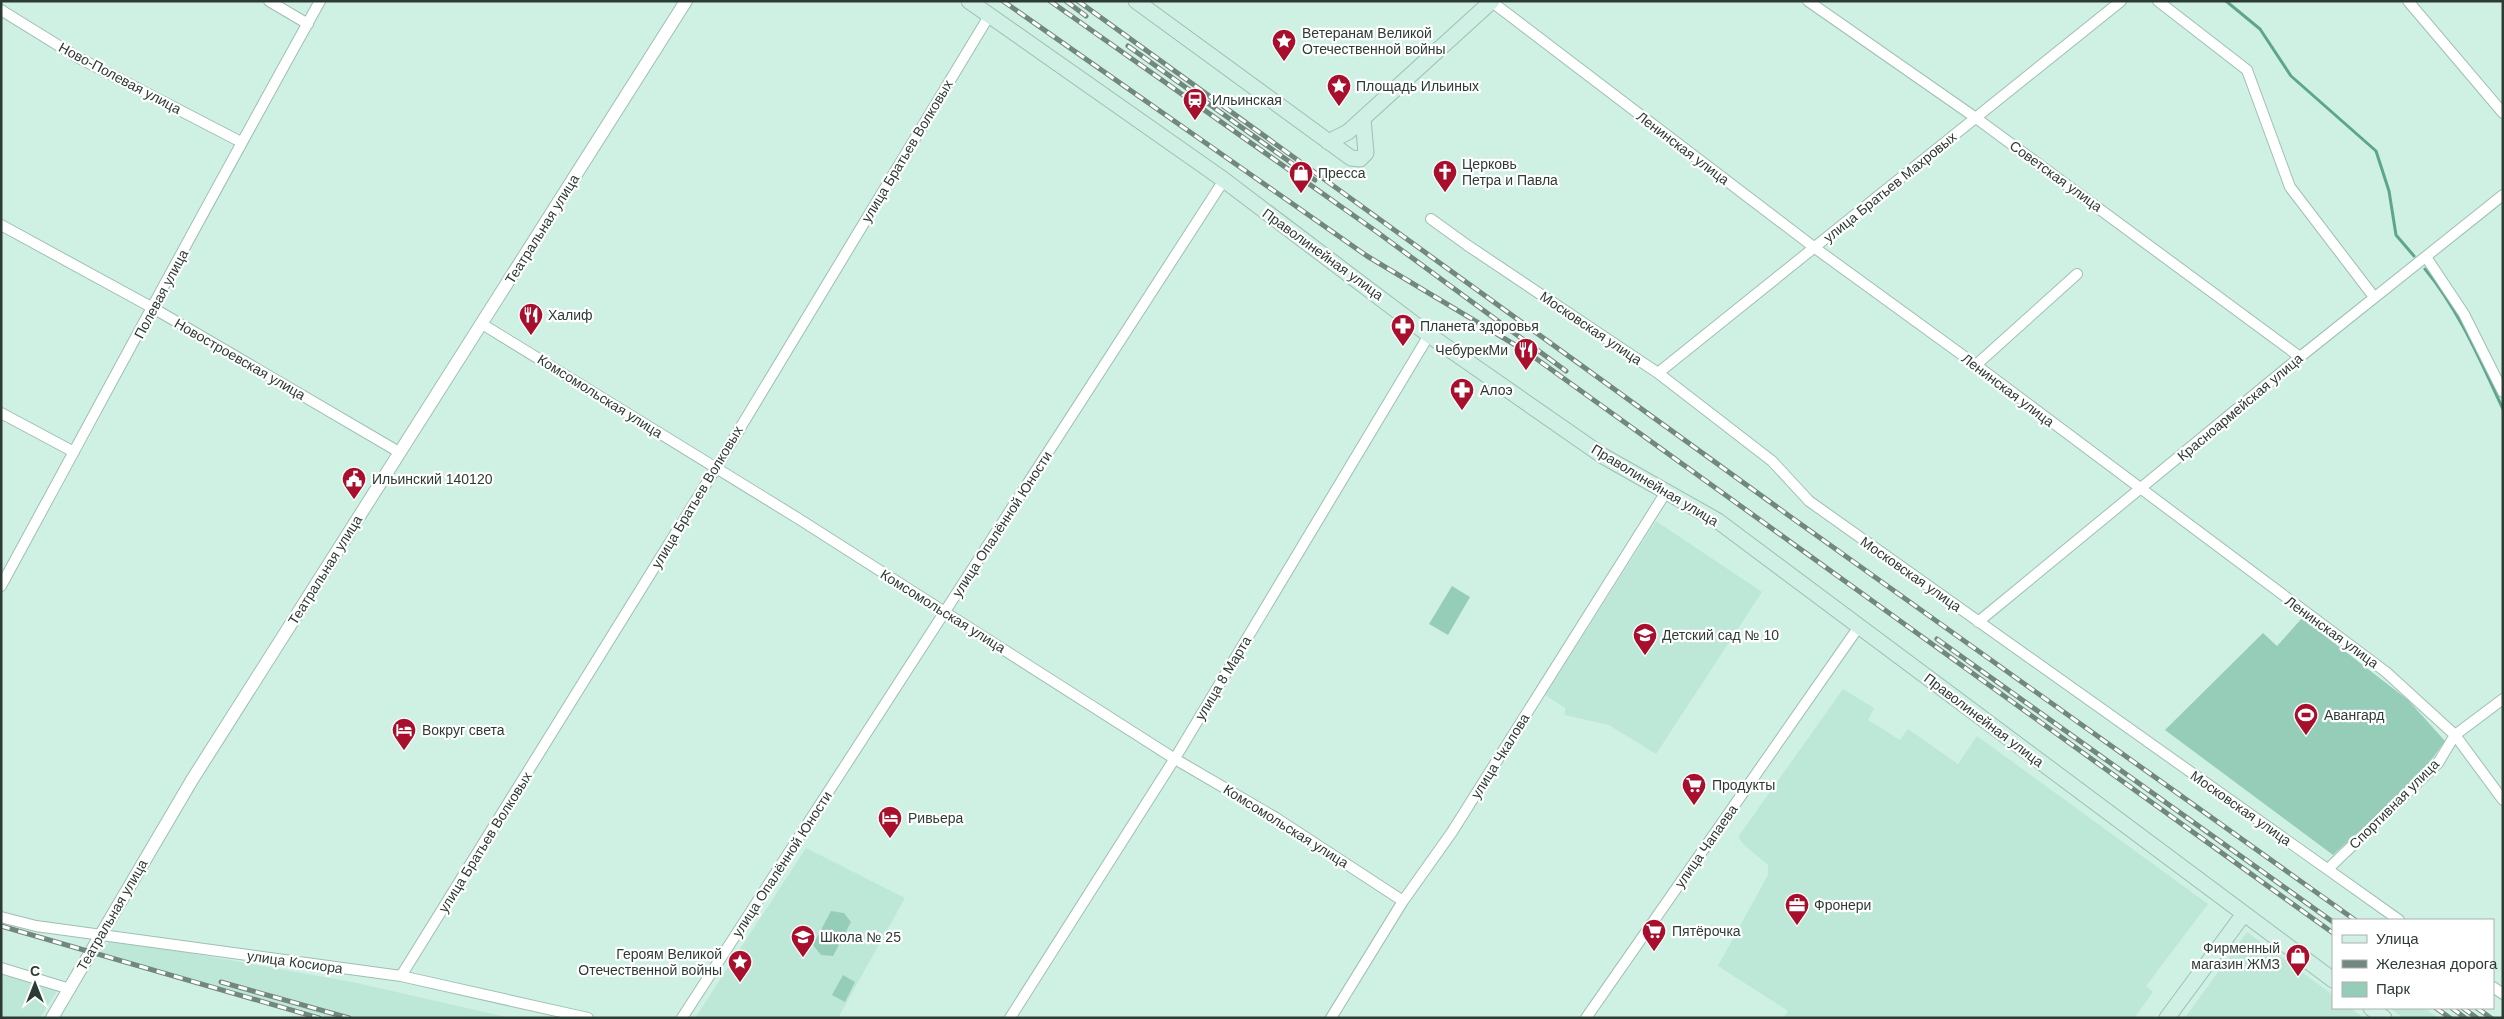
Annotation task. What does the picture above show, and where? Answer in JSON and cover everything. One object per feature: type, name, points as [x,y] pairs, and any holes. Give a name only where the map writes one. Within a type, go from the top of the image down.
[{"type":"main road","name":"Праволинейная улица","points":[[968,1],[1224,180],[1429,334],[1603,456],[1718,521],[1860,625],[2243,915],[2332,979]]},
{"type":"main road","points":[[1136,1],[1351,158],[1363,156],[1366,149],[1363,119]]},
{"type":"main road","points":[[1328,142],[1348,132],[1363,119],[1486,3]]},
{"type":"main road","points":[[2167,1018],[2243,915]]},
{"type":"main road","points":[[2371,1009],[2384,1018]]},
{"type":"street","points":[[269,1],[308,24]]},
{"type":"street","name":"Полевая улица","points":[[1,586],[154,308],[241,142],[320,1]]},
{"type":"street","name":"Театральная улица","points":[[52,1018],[192,780],[686,1]]},
{"type":"street","name":"Советская улица","points":[[1808,1],[1976,118],[2300,357]]},
{"type":"street","name":"улица Братьев Махровых","points":[[1658,373],[2121,1]]},
{"type":"street","points":[[2158,1],[2247,70],[2290,187],[2374,297]]},
{"type":"street","points":[[2408,1],[2503,113]]},
{"type":"street","name":"Ленинская улица","points":[[1486,3],[1815,248],[1976,365],[2140,490],[2386,672],[2455,735],[2503,800]]},
{"type":"street","name":"Ново-Полевая улица","points":[[1,10],[77,57],[241,142]]},
{"type":"street","name":"улица Братьев Волковых","points":[[401,976],[716,468],[989,16]]},
{"type":"street","name":"улица Опалённой Юности","points":[[682,1018],[1224,180]]},
{"type":"street","name":"Красноармейская улица","points":[[1978,622],[2300,357],[2503,195]]},
{"type":"street","name":"Московская улица","points":[[1431,219],[1658,373],[1772,461],[1809,501],[2398,919]]},
{"type":"street","name":"Новостроевская улица","points":[[1,225],[154,308],[399,452]]},
{"type":"street","points":[[2426,257],[2464,314],[2503,392]]},
{"type":"street","points":[[1976,365],[2077,274]]},
{"type":"street","name":"Комсомольская улица","points":[[482,324],[716,468],[1175,759],[1276,818],[1403,900]]},
{"type":"street","name":"улица 8 Марта","points":[[1010,1018],[1175,759],[1429,334]]},
{"type":"street","points":[[1,413],[74,452]]},
{"type":"street","name":"улица Чкалова","points":[[1331,1018],[1403,900],[1452,832],[1666,492]]},
{"type":"street","name":"улица Чапаева","points":[[1586,1018],[1860,625]]},
{"type":"street","name":"Спортивная улица","points":[[2328,869],[2438,763],[2455,735],[2503,698]]},
{"type":"street","name":"улица Косиора","points":[[1,917],[36,926],[401,976],[588,1018]]},
{"type":"street","points":[[1,968],[70,989]]},
{"type":"shaded area","name":"Детский сад № 10","points":[[1656,521],[1762,592],[1656,754],[1609,725],[1565,715],[1565,708],[1545,695]]},
{"type":"shaded area","points":[[1843,689],[1874,708],[1868,720],[1900,740],[1908,729],[1958,764],[1977,736],[2208,904],[2146,986],[2153,992],[2134,1018],[1783,1018],[1788,1011],[1718,966],[1768,875],[1768,865],[1743,844],[1738,837]]},
{"type":"shaded area","name":"Школа № 25","points":[[806,848],[905,898],[838,1018],[695,1018]]},
{"type":"shaded area","points":[[2247,932],[2332,994],[2332,1009],[2351,1009],[2364,1018],[2185,1018]]},
{"type":"shaded area","points":[[111,939],[352,982],[511,1018],[332,1018],[100,954]]},
{"type":"shaded area","points":[[1,973],[59,988],[40,1018],[1,1018]]},
{"type":"shaded area","points":[[2391,1009],[2426,1009],[2438,1018],[2403,1018]]},
{"type":"green space","points":[[1452,586],[1470,597],[1448,635],[1429,624]]},
{"type":"green space","name":"Авангард","points":[[2302,618],[2408,700],[2445,741],[2421,774],[2333,855],[2165,730],[2263,633],[2277,646]]},
{"type":"green space","points":[[831,911],[844,913],[851,922],[833,956],[821,955],[813,945]]},
{"type":"green space","points":[[843,975],[855,982],[845,1002],[832,995]]},
{"type":"waterway","points":[[2226,1],[2260,29],[2291,76],[2376,151],[2389,191],[2396,235],[2414,256]]},
{"type":"waterway","points":[[2425,269],[2459,318],[2503,409]]},
{"type":"railway","points":[[1003,1],[1367,256],[1527,352],[2332,932]]},
{"type":"railway","points":[[1050,1],[1377,232],[1566,371]]},
{"type":"railway","points":[[1066,1],[1086,16]]},
{"type":"railway","points":[[1078,1],[1788,515],[2354,919]]},
{"type":"railway","points":[[1128,46],[1315,180]]},
{"type":"railway","points":[[1937,639],[2332,921]]},
{"type":"railway","points":[[1,926],[319,1018]]},
{"type":"railway","points":[[221,982],[349,1018]]},
{"type":"railway","points":[[2437,1009],[2450,1018]]},
{"type":"railway","points":[[2453,1009],[2465,1018]]},
{"type":"railway","points":[[2464,1009],[2477,1018]]},
{"type":"railway","points":[[2478,1009],[2491,1018]]},
{"type":"place","name":"Ветеранам Великой Отечественной войны","points":[[1284,62]]},
{"type":"place","name":"Площадь Ильиных","points":[[1339,107]]},
{"type":"place","name":"Ильинская","points":[[1195,121]]},
{"type":"place","name":"Церковь Петра и Павла","points":[[1445,193]]},
{"type":"place","name":"Пресса","points":[[1301,194]]},
{"type":"place","name":"Халиф","points":[[531,336]]},
{"type":"place","name":"Планета здоровья","points":[[1403,347]]},
{"type":"place","name":"ЧебурекМи","points":[[1526,371]]},
{"type":"place","name":"Алоэ","points":[[1462,411]]},
{"type":"place","name":"Ильинский 140120","points":[[354,500]]},
{"type":"place","name":"Детский сад № 10","points":[[1645,656]]},
{"type":"place","name":"Авангард","points":[[2306,736]]},
{"type":"place","name":"Вокруг света","points":[[404,751]]},
{"type":"place","name":"Продукты","points":[[1694,806]]},
{"type":"place","name":"Ривьера","points":[[890,839]]},
{"type":"place","name":"Фронери","points":[[1797,926]]},
{"type":"place","name":"Пятёрочка","points":[[1654,952]]},
{"type":"place","name":"Школа № 25","points":[[803,958]]},
{"type":"place","name":"Фирменный магазин ЖМЗ","points":[[2298,977]]},
{"type":"place","name":"Героям Великой Отечественной войны","points":[[740,983]]}]
